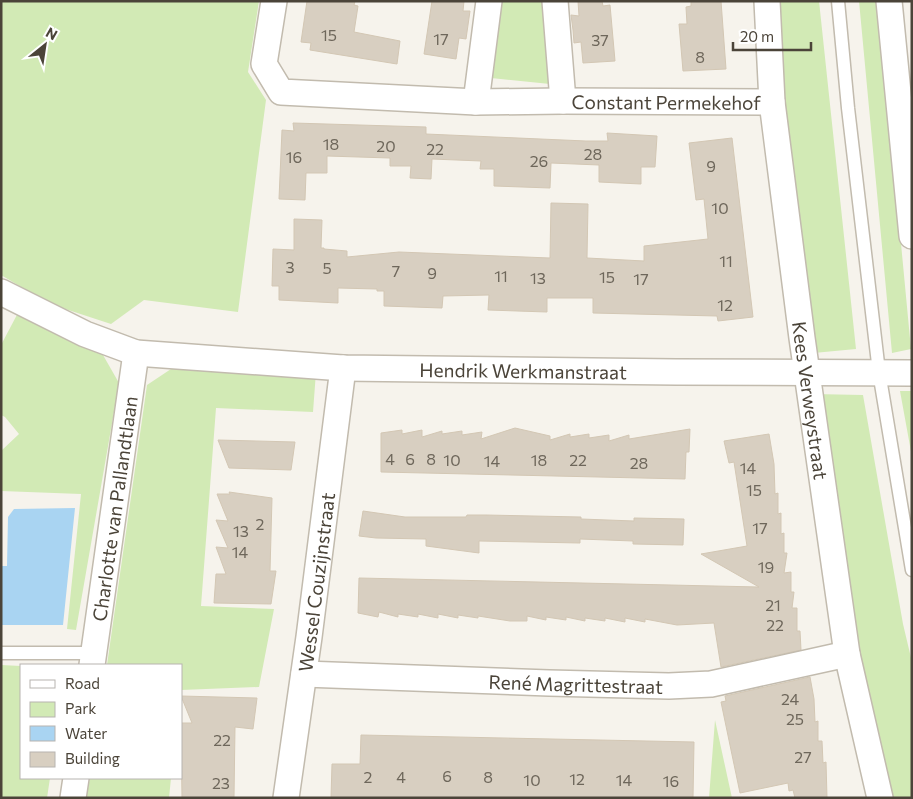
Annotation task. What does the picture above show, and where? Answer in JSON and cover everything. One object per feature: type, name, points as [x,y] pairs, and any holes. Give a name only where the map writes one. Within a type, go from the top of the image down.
[{"type":"street","name":"Constant Permekehof","points":[[274,1],[264,64],[281,92],[476,102],[772,102]]},
{"type":"street","points":[[476,102],[489,1]]},
{"type":"street","name":"Constant Permekehof","points":[[554,1],[563,101]]},
{"type":"street","name":"Kees Verweystraat","points":[[766,1],[772,102],[807,373],[847,654],[880,798]]},
{"type":"street","points":[[889,1],[907,144],[912,236]]},
{"type":"street","name":"Hendrik Werkmanstraat","points":[[1,292],[85,334],[136,353],[343,368],[912,373]]},
{"type":"street","name":"Charlotte van Pallandtlaan","points":[[93,659],[136,353]]},
{"type":"street","name":"Wessel Couzijnstraat","points":[[286,798],[304,674],[343,368]]},
{"type":"street","name":"René Magrittestraat","points":[[304,674],[669,686],[711,684],[847,654]]},
{"type":"street","points":[[74,798],[76,779]]},
{"type":"lane","points":[[838,1],[848,108],[879,372],[912,570]]},
{"type":"lane","points":[[1,653],[93,659]]},
{"type":"green space","points":[[1,1],[259,1],[248,72],[266,100],[238,312],[144,300],[111,324],[50,304],[1,275]]},
{"type":"green space","points":[[501,1],[545,1],[550,84],[491,78]]},
{"type":"green space","points":[[778,1],[819,1],[856,349],[803,354]]},
{"type":"green space","points":[[859,1],[878,1],[911,349],[892,353]]},
{"type":"green space","points":[[19,311],[99,348],[119,383],[76,630],[67,629],[81,494],[1,491],[1,451],[19,434],[5,417],[1,415],[1,345]]},
{"type":"green space","points":[[180,363],[316,372],[313,412],[216,408],[201,606],[274,609],[259,687],[182,690],[182,664],[107,664],[147,385]]},
{"type":"green space","points":[[900,391],[912,391],[912,457]]},
{"type":"green space","points":[[813,394],[863,395],[903,624],[912,662],[912,798],[890,798],[857,666]]},
{"type":"green space","points":[[1,665],[20,666],[20,779],[50,779],[47,798],[1,798]]},
{"type":"green space","points":[[715,720],[732,798],[709,798]]},
{"type":"green space","points":[[90,779],[171,779],[169,798],[86,798]]},
{"type":"water","points":[[75,508],[63,625],[2,625],[1,566],[7,566],[8,517],[14,509]]},
{"type":"building","points":[[307,1],[355,1],[354,5],[358,6],[354,32],[400,41],[397,64],[310,50],[311,43],[301,42]]},
{"type":"building","points":[[432,1],[464,1],[463,11],[470,11],[466,39],[459,38],[456,59],[424,54]]},
{"type":"building","points":[[578,1],[602,1],[603,6],[610,5],[615,61],[583,63],[581,42],[574,43],[571,15],[579,16]]},
{"type":"building","points":[[691,1],[721,1],[726,69],[683,71],[679,24],[687,24],[686,7],[691,6]]},
{"type":"building","points":[[293,123],[426,127],[426,134],[586,141],[608,141],[607,133],[657,136],[655,167],[641,167],[641,184],[599,182],[599,165],[551,163],[550,188],[494,186],[494,169],[480,169],[481,161],[432,159],[431,179],[410,178],[411,166],[390,166],[390,158],[327,156],[327,173],[306,173],[305,200],[279,199],[282,130],[294,131]]},
{"type":"building","points":[[732,138],[753,317],[718,321],[717,316],[593,313],[593,298],[547,298],[547,312],[488,310],[489,295],[443,296],[442,308],[384,306],[384,291],[377,291],[377,289],[338,288],[338,303],[279,300],[279,286],[272,286],[273,249],[294,250],[294,219],[322,220],[321,248],[347,251],[347,257],[399,252],[550,258],[551,203],[588,204],[587,258],[644,261],[644,246],[708,239],[704,199],[696,200],[689,143]]},
{"type":"building","points":[[515,428],[550,436],[550,440],[570,434],[570,437],[589,434],[589,438],[609,435],[609,441],[629,435],[629,439],[690,429],[689,452],[686,452],[685,479],[381,472],[381,433],[402,430],[402,434],[422,430],[422,437],[442,431],[442,434],[462,431],[462,435],[482,432],[481,439]]},
{"type":"building","points":[[769,434],[774,464],[775,494],[778,493],[778,514],[781,513],[781,534],[784,533],[784,553],[787,553],[784,573],[791,572],[791,592],[794,592],[792,608],[797,608],[797,631],[800,631],[801,650],[721,667],[714,623],[677,625],[645,619],[645,622],[625,618],[625,622],[605,618],[605,621],[585,618],[585,621],[566,617],[566,620],[546,617],[546,620],[527,616],[527,621],[510,621],[478,616],[478,618],[458,615],[458,618],[438,614],[438,618],[418,614],[418,617],[398,614],[398,617],[379,612],[378,617],[358,613],[359,578],[759,587],[701,554],[747,546],[734,462],[729,463],[724,441]]},
{"type":"building","points":[[218,440],[295,442],[291,470],[229,468]]},
{"type":"building","points":[[229,492],[272,498],[270,571],[276,571],[271,604],[214,603],[216,574],[226,574],[216,547],[228,548],[216,520],[228,521],[217,494],[230,494]]},
{"type":"building","points":[[363,511],[405,517],[466,517],[467,515],[486,515],[581,517],[581,519],[634,521],[634,518],[684,519],[683,545],[633,544],[633,541],[580,539],[580,543],[479,541],[479,553],[426,546],[426,539],[359,536]]},
{"type":"building","points":[[810,677],[814,699],[815,722],[818,721],[818,741],[822,741],[823,763],[826,762],[827,798],[795,798],[793,790],[789,791],[788,783],[740,793],[721,702],[726,701],[725,696]]},
{"type":"building","points":[[182,696],[257,698],[253,729],[235,727],[234,798],[182,798],[182,723],[192,723]]},
{"type":"building","points":[[361,735],[694,742],[693,798],[331,798],[332,764],[360,764]]}]
